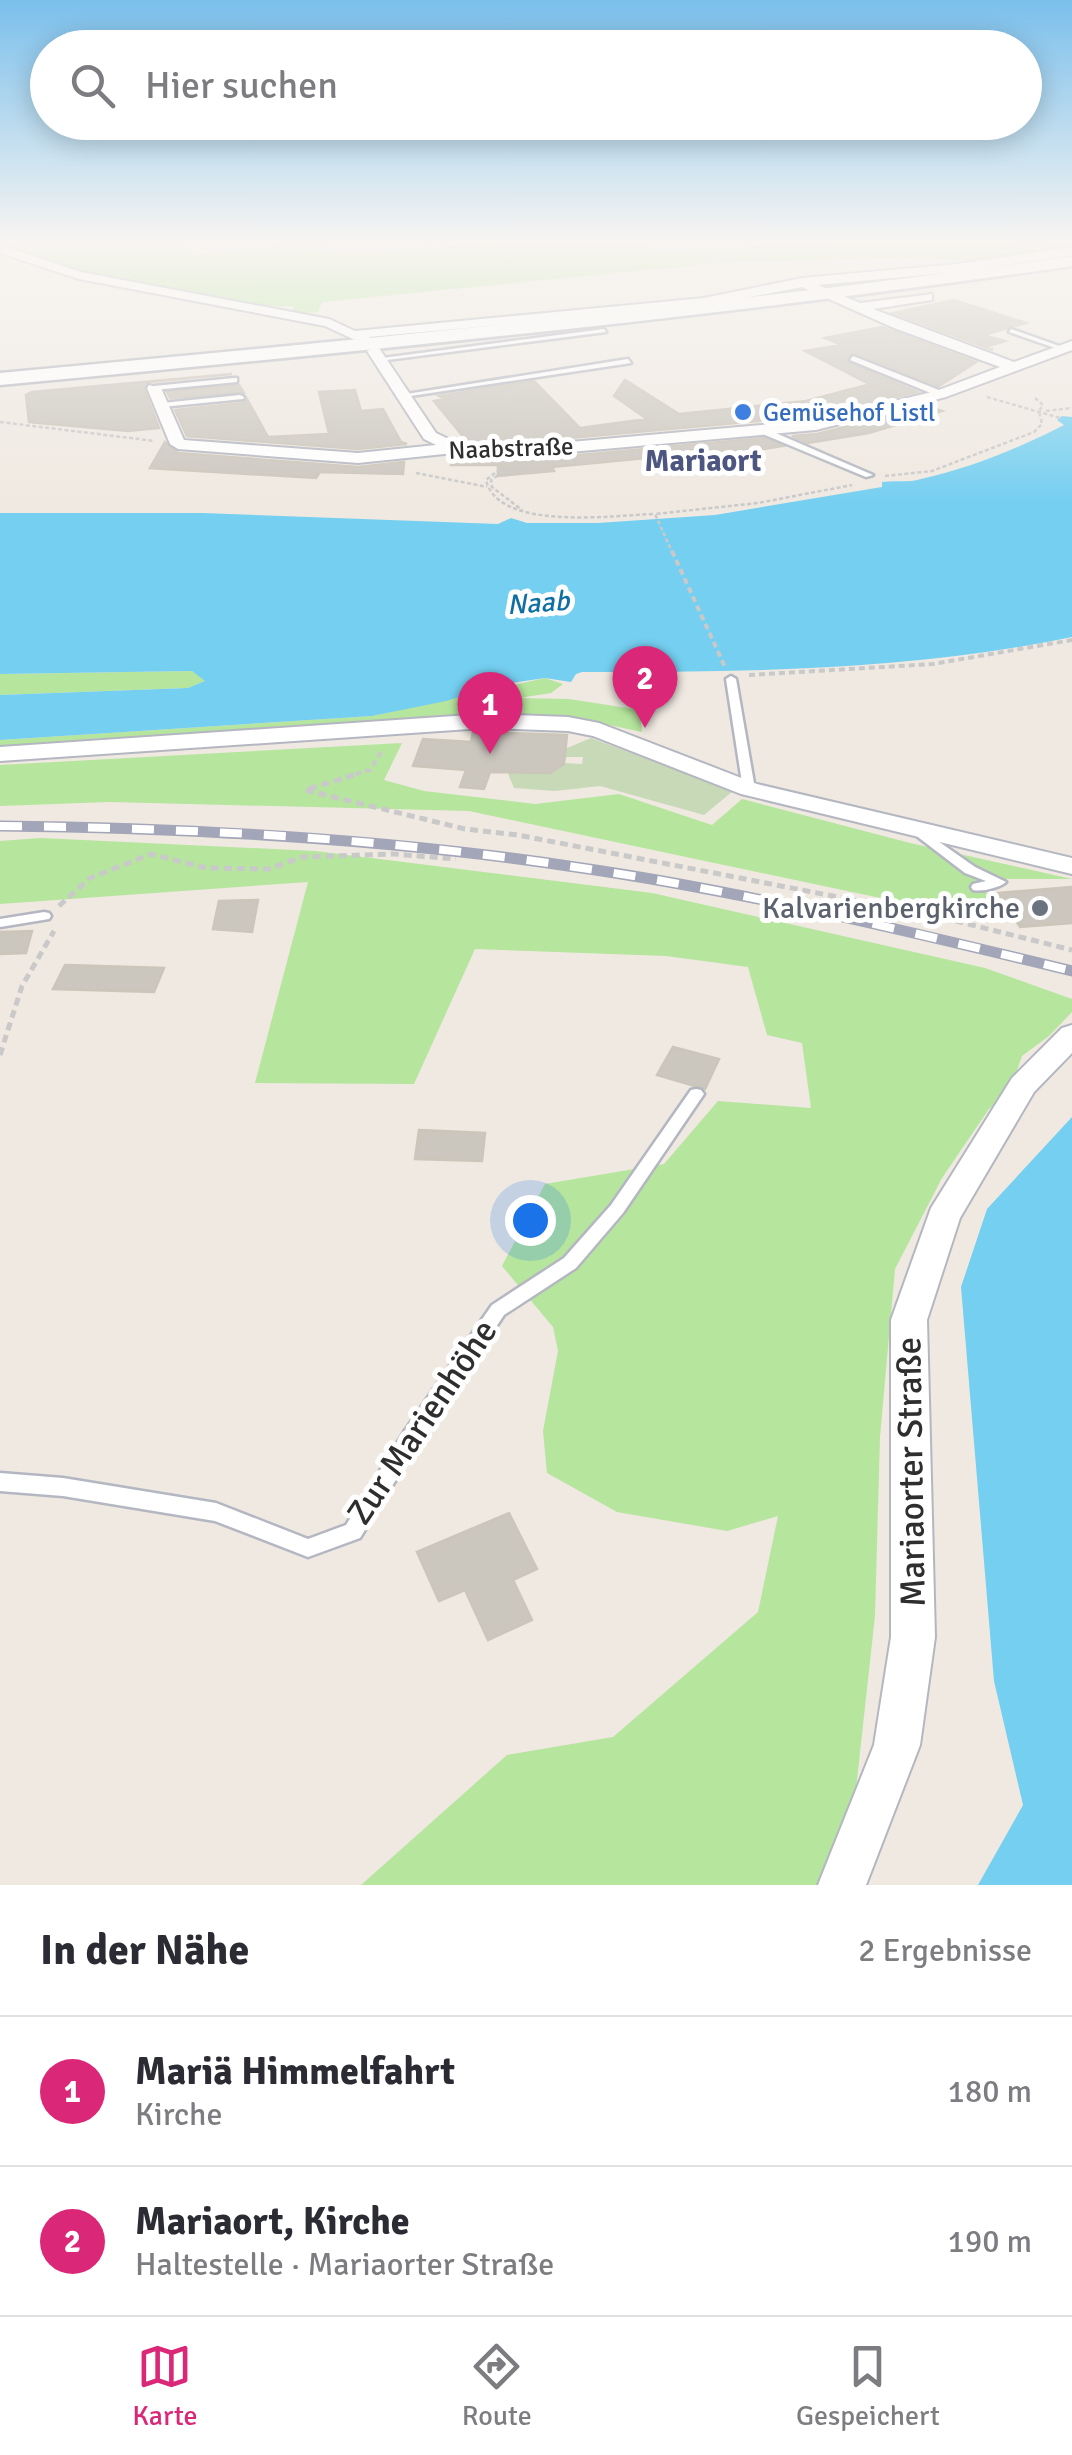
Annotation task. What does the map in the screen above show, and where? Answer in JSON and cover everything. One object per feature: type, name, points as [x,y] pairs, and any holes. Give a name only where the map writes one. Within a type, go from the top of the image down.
[{"type":"main road","points":[[0,380],[542,327]]},
{"type":"street","points":[[329,327],[369,346],[430,436],[454,448]]},
{"type":"street","points":[[369,346],[514,327]]},
{"type":"street","points":[[911,327],[1014,366]]},
{"type":"street","name":"Naabstraße","points":[[178,444],[323,458],[409,455],[454,448],[502,452],[816,425],[948,391],[1068,347]]},
{"type":"street","points":[[154,388],[178,444]]},
{"type":"street","points":[[0,754],[484,721],[568,724],[599,730],[750,790],[1072,866]]},
{"type":"street","name":"Mariaorter Straße","points":[[842,1885],[897,1745],[913,1637],[908,1320],[942,1217],[1022,1085],[1072,1034]]},
{"type":"lane","points":[[369,346],[604,331]]},
{"type":"lane","points":[[1011,331],[1068,347]]},
{"type":"lane","points":[[853,358],[948,391]]},
{"type":"lane","points":[[404,394],[628,361]]},
{"type":"lane","points":[[154,388],[234,380]]},
{"type":"lane","points":[[162,405],[240,397]]},
{"type":"lane","points":[[761,430],[869,475]]},
{"type":"lane","points":[[733,675],[750,790]]},
{"type":"lane","points":[[918,831],[970,870],[999,882],[978,887]]},
{"type":"lane","points":[[0,923],[44,916]]},
{"type":"lane","name":"Zur Marienhöhe","points":[[0,1482],[63,1487],[216,1512],[308,1548],[354,1532],[410,1438],[498,1310],[570,1263],[617,1209],[696,1094]]},
{"type":"path","points":[[948,391],[1060,418]]},
{"type":"path","points":[[409,455],[411,472],[487,487],[512,510],[584,517],[655,516],[835,491],[863,482],[869,475],[932,470],[1034,432],[1042,424],[1039,411],[1043,405],[1035,398]]},
{"type":"path","points":[[1039,411],[1072,408]]},
{"type":"path","points":[[0,422],[178,444]]},
{"type":"path","points":[[487,487],[486,480],[500,469],[502,452]]},
{"type":"path","points":[[506,470],[491,480],[492,487],[526,513]]},
{"type":"path","points":[[835,491],[843,496]]},
{"type":"path","points":[[655,516],[733,675],[933,664],[1072,640]]},
{"type":"path","points":[[402,728],[370,770],[305,790],[465,828],[936,916],[1072,950]]},
{"type":"path","points":[[44,916],[90,878],[151,854],[206,868],[269,868],[302,857],[394,854],[456,859]]},
{"type":"path","points":[[0,1055],[22,986],[62,917],[44,916]]},
{"type":"green space","points":[[192,671],[206,681],[188,688],[0,695],[0,674]]},
{"type":"green space","points":[[545,678],[563,684],[551,693],[519,698],[569,699],[640,710],[642,732],[567,716],[474,716],[477,698],[515,698],[475,697],[470,715],[238,736],[0,750],[0,740],[372,716]]},
{"type":"green space","points":[[591,738],[733,791],[704,815],[600,786],[555,791],[514,788],[507,771],[550,773],[564,763],[582,764],[583,757],[565,757],[560,751]]},
{"type":"green space","points":[[402,743],[384,780],[424,791],[535,804],[619,794],[712,825],[742,799],[910,843],[1072,879],[1000,879],[975,918],[469,811],[110,802],[0,806],[0,765]]},
{"type":"green space","points":[[41,838],[315,851],[652,893],[985,968],[1072,999],[1072,1012],[1022,1056],[1010,1090],[989,1109],[942,1178],[895,1269],[880,1437],[875,1616],[855,1798],[824,1885],[361,1885],[507,1755],[613,1737],[758,1612],[778,1516],[727,1531],[617,1512],[547,1473],[543,1431],[558,1351],[553,1327],[502,1266],[545,1184],[664,1164],[718,1101],[811,1108],[802,1043],[767,1035],[748,967],[666,956],[475,949],[414,1084],[255,1083],[308,882],[0,904],[0,841]]},
{"type":"water","name":"Naab","points":[[1072,417],[1072,637],[889,663],[767,670],[582,672],[571,682],[545,678],[498,685],[446,701],[372,716],[0,740],[0,695],[188,688],[205,681],[192,671],[0,674],[0,513],[203,513],[498,524],[511,518],[527,523],[598,523],[715,515],[940,474],[994,456],[1064,425],[1057,420]]},
{"type":"water","points":[[1072,1117],[1072,1885],[978,1885],[1023,1805],[994,1681],[961,1287],[987,1209]]},
{"type":"building","points":[[882,327],[976,362],[939,386],[852,352],[847,358],[849,363],[917,392],[815,416],[514,443],[466,440],[434,401],[444,399],[439,396],[534,381],[580,428],[647,419],[614,396],[625,380],[679,414],[806,401],[867,385],[877,388],[805,351],[842,345],[825,338]]},
{"type":"building","points":[[931,327],[1012,327],[983,335],[1005,341],[985,347],[993,350]]},
{"type":"building","points":[[232,374],[148,382],[144,389],[159,428],[128,431],[29,422],[26,395],[32,392]]},
{"type":"building","points":[[239,385],[244,393],[170,398],[167,392]]},
{"type":"building","points":[[355,390],[361,411],[383,409],[401,442],[407,444],[358,449],[187,436],[175,410],[243,403],[247,399],[268,437],[329,434],[319,392]]},
{"type":"building","points":[[927,406],[942,411],[869,433],[808,443],[792,436],[817,434]]},
{"type":"building","points":[[764,438],[783,446],[726,455],[720,451],[552,467],[554,471],[498,476],[498,465],[451,465],[454,457],[514,461]]},
{"type":"building","points":[[165,442],[178,453],[358,467],[404,462],[403,474],[320,472],[316,478],[150,468]]},
{"type":"building","points":[[473,732],[567,735],[564,764],[550,773],[490,772],[484,789],[460,787],[466,770],[413,766],[423,739],[471,742]]},
{"type":"building","name":"Kalvarienbergkirche","points":[[1072,887],[1072,923],[1020,927],[998,893]]},
{"type":"building","points":[[258,900],[252,932],[213,929],[219,901]]},
{"type":"building","points":[[32,931],[26,953],[0,954],[0,932]]},
{"type":"building","points":[[65,965],[164,968],[154,992],[53,989]]},
{"type":"building","points":[[673,1047],[719,1059],[705,1089],[657,1075]]},
{"type":"building","points":[[419,1130],[485,1133],[482,1161],[415,1159]]},
{"type":"building","points":[[509,1513],[537,1569],[513,1580],[532,1620],[488,1640],[465,1590],[439,1601],[417,1552]]},
{"type":"railway","points":[[0,826],[288,836],[503,857],[762,900],[1072,971]]},
{"type":"place","name":"Gemüsehof Listl","points":[[743,412]]},
{"type":"place","name":"Mariaort, Kirche","points":[[645,728]]},
{"type":"place","name":"Mariä Himmelfahrt","points":[[490,754]]},
{"type":"place","name":"Kalvarienbergkirche","points":[[1040,908]]},
{"type":"district","name":"Mariaort","points":[[703,461]]}]
